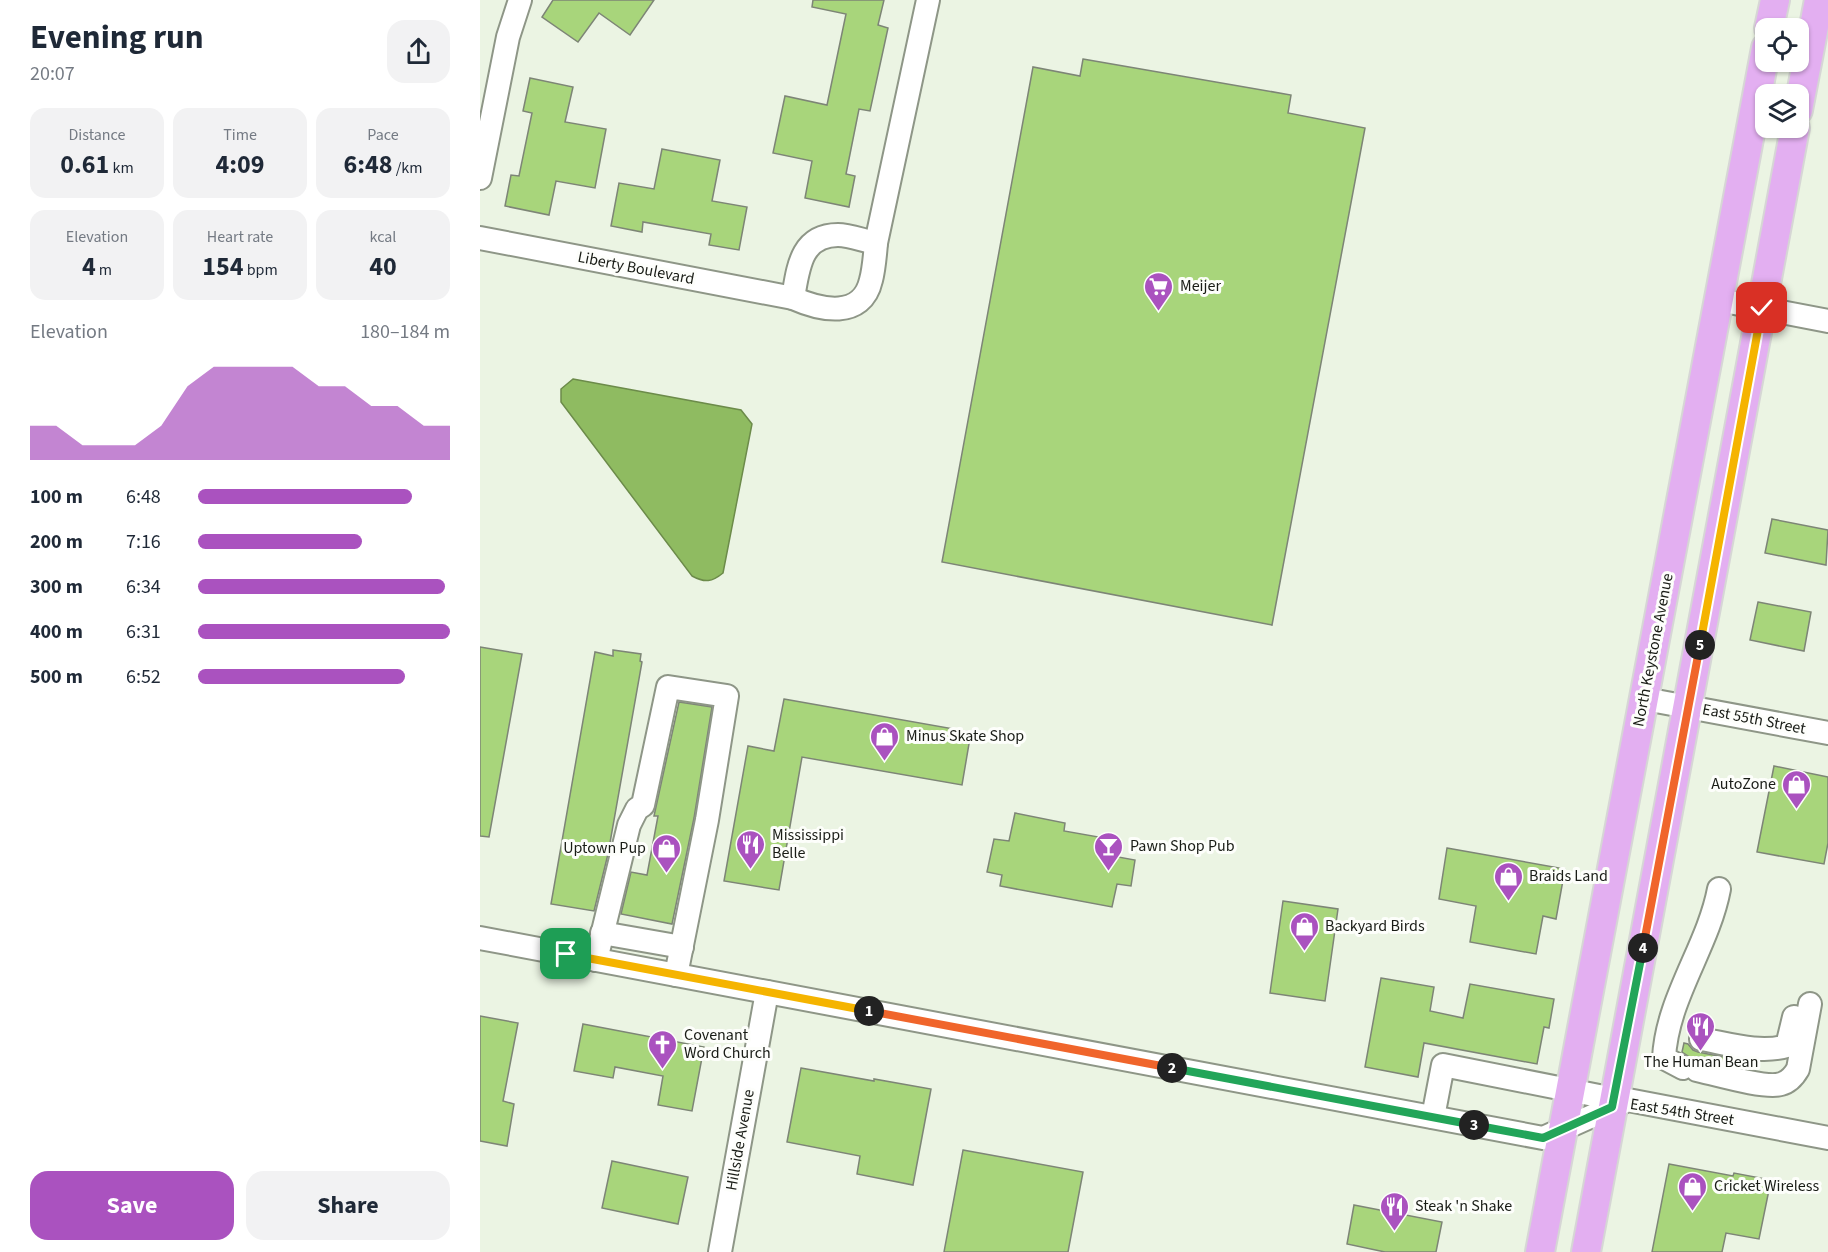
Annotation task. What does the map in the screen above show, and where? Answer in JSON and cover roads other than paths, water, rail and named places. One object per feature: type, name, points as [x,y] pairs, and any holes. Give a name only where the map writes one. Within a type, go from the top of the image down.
[{"type":"main road","points":[[1771,18],[1774,0]]},
{"type":"main road","points":[[1803,84],[1819,0]]},
{"type":"main road","name":"North Keystone Avenue","points":[[1594,1113],[1570,1092],[1762,72]]},
{"type":"main road","name":"North Keystone Avenue","points":[[1540,1252],[1594,1113],[1688,706],[1793,138]]},
{"type":"main road","name":"North Keystone Avenue","points":[[1586,1252],[1594,1113]]},
{"type":"street","points":[[480,178],[508,37],[520,0]]},
{"type":"street","name":"Liberty Boulevard","points":[[480,237],[793,298],[833,310],[852,306],[863,297],[869,287],[876,243],[928,0]]},
{"type":"street","points":[[793,298],[800,261],[806,251],[819,239],[838,235],[876,243]]},
{"type":"street","points":[[1719,300],[1828,321]]},
{"type":"street","points":[[596,960],[628,825],[637,809],[643,806],[668,687],[727,696],[707,820],[676,975]]},
{"type":"street","name":"East 55th Street","points":[[1645,699],[1828,732]]},
{"type":"street","points":[[1686,1037],[1674,1010],[1697,955],[1719,889]]},
{"type":"street","points":[[602,933],[682,947]]},
{"type":"street","name":"East 54th Street","points":[[480,938],[1543,1138],[1594,1113],[1628,1100],[1828,1138]]},
{"type":"street","name":"Hillside Avenue","points":[[720,1252],[767,992]]},
{"type":"street","points":[[1803,1002],[1798,1069],[1793,1078],[1780,1085],[1690,1069],[1664,1058],[1686,1037],[1758,1049],[1777,1049],[1787,1046],[1803,1002]]},
{"type":"street","points":[[1432,1117],[1443,1065],[1570,1092],[1594,1113]]},
{"type":"place","name":"Meijer","points":[[1159,312]]},
{"type":"place","name":"Minus Skate Shop","points":[[885,762]]},
{"type":"place","name":"AutoZone","points":[[1797,810]]},
{"type":"place","name":"Mississippi Belle","points":[[751,870]]},
{"type":"place","name":"Pawn Shop Pub","points":[[1109,872]]},
{"type":"place","name":"Uptown Pup","points":[[667,874]]},
{"type":"place","name":"Braids Land","points":[[1508,902]]},
{"type":"place","name":"Backyard Birds","points":[[1304,952]]},
{"type":"place","name":"The Human Bean","points":[[1701,1052]]},
{"type":"place","name":"Covenant Word Church","points":[[663,1070]]},
{"type":"place","name":"Cricket Wireless","points":[[1693,1212]]},
{"type":"place","name":"Steak 'n Shake","points":[[1394,1232]]}]
